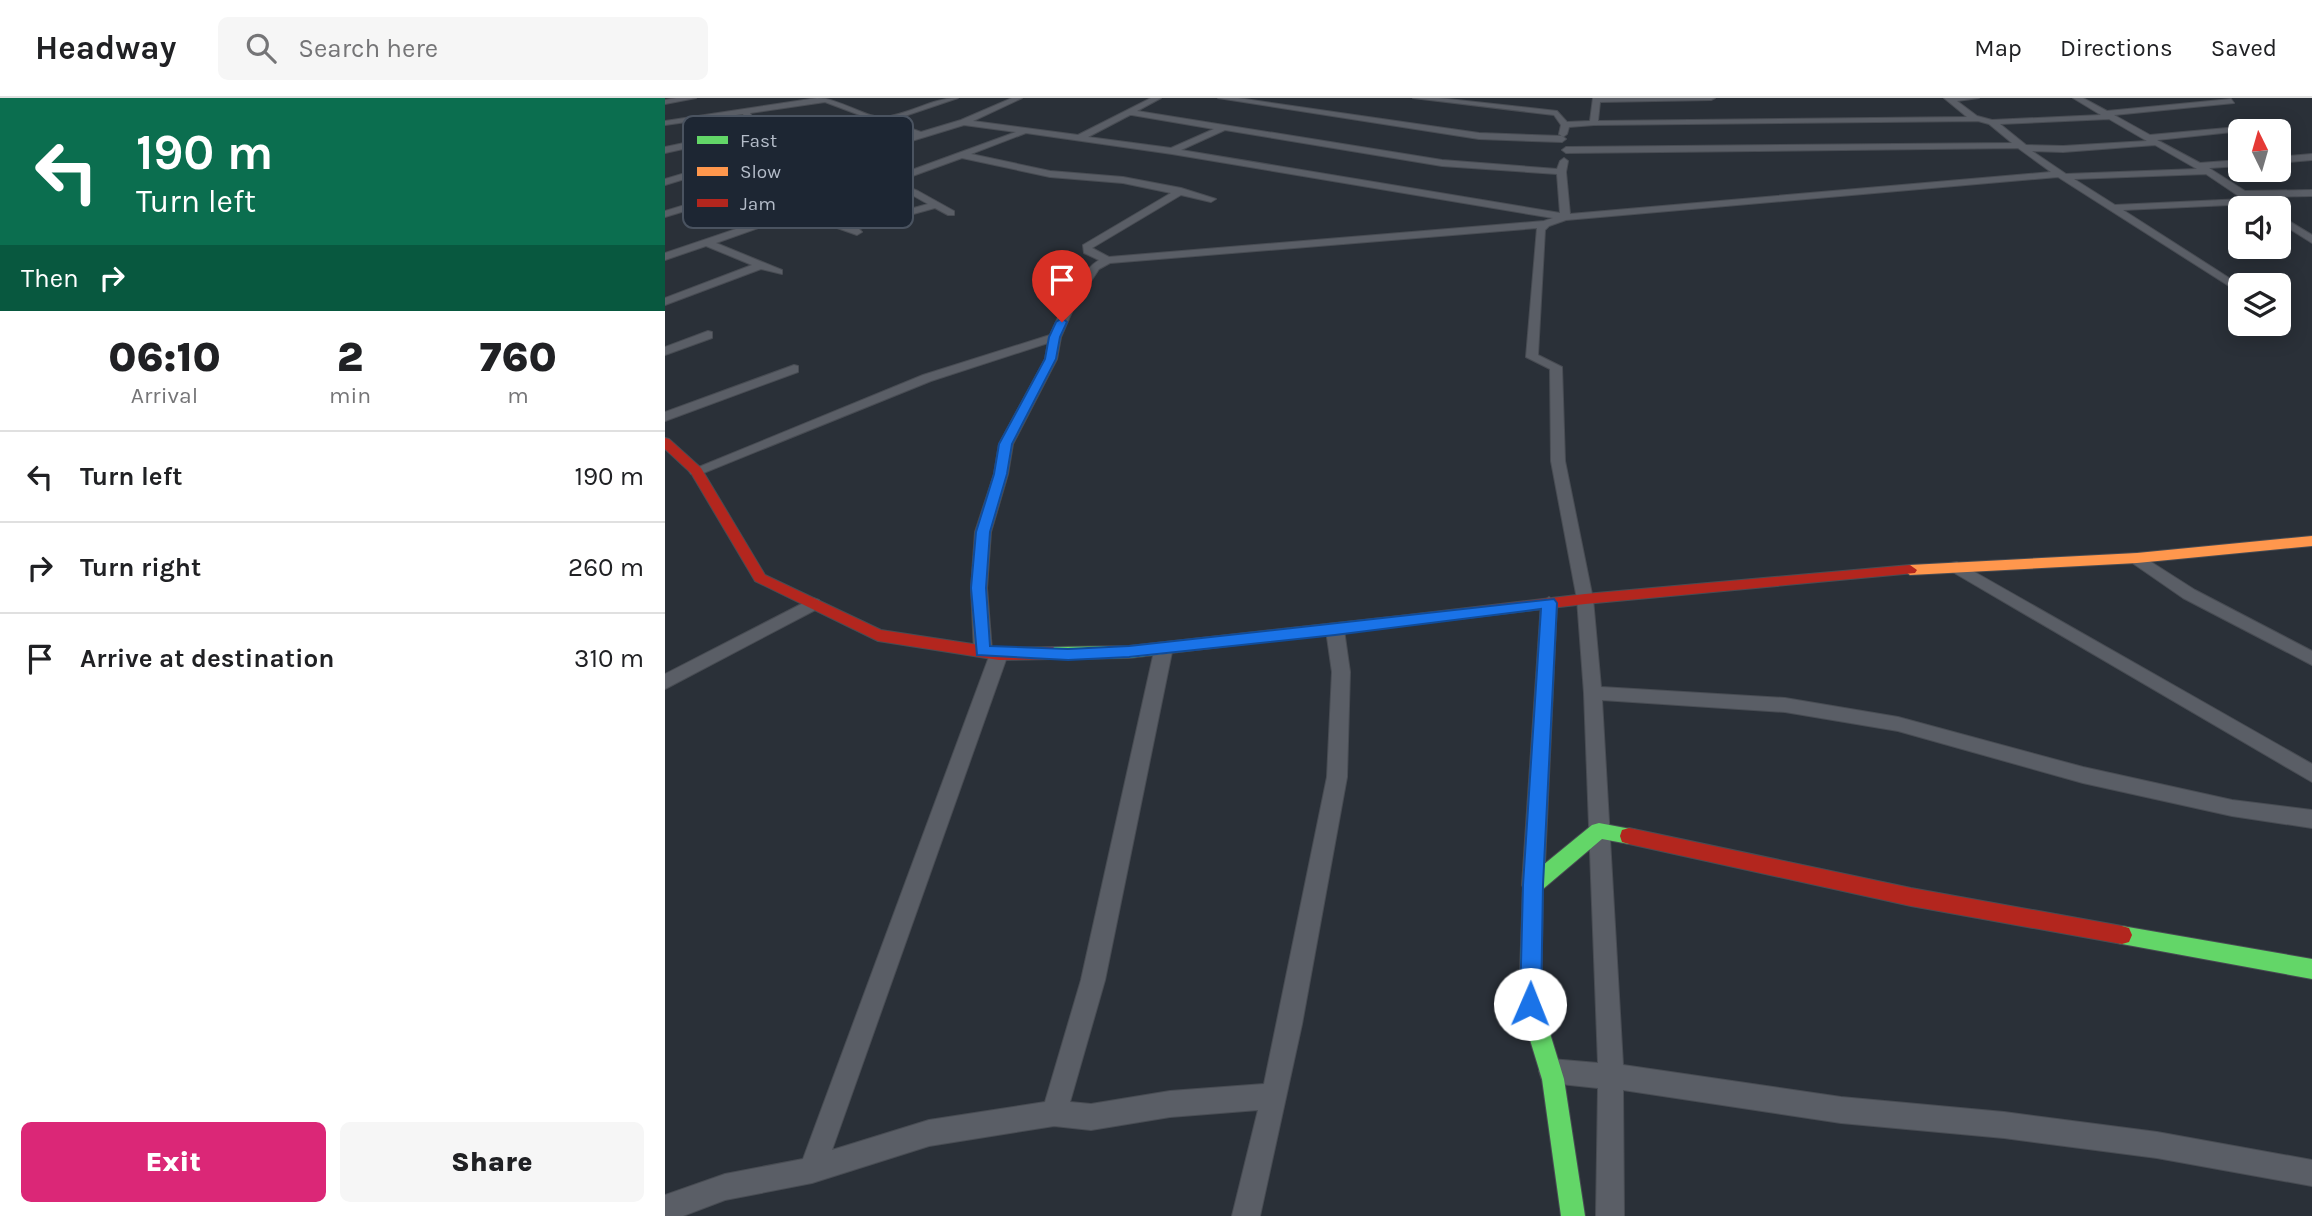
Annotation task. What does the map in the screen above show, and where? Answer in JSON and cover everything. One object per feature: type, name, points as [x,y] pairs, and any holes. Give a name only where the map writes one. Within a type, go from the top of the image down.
[{"type":"street","points":[[665,102],[692,98]]},
{"type":"street","points":[[709,116],[846,98]]},
{"type":"street","points":[[897,116],[954,98]]},
{"type":"street","points":[[913,139],[964,122],[1018,98]]},
{"type":"street","points":[[1077,139],[1157,98]]},
{"type":"street","points":[[1222,98],[1467,135],[1562,139]]},
{"type":"street","points":[[1417,98],[1557,113],[1565,125],[1562,139],[1566,150],[1561,172],[1565,190],[1565,217]]},
{"type":"street","points":[[1594,122],[1597,99],[1711,98]]},
{"type":"street","points":[[1948,98],[1975,98]]},
{"type":"street","points":[[1948,98],[1978,119]]},
{"type":"street","points":[[2077,98],[2204,169],[2245,196]]},
{"type":"street","points":[[825,100],[872,116]]},
{"type":"street","points":[[1565,125],[1594,122],[1992,121],[2108,116],[2231,101]]},
{"type":"street","points":[[745,111],[748,116]]},
{"type":"street","points":[[1132,113],[1441,163],[1561,172]]},
{"type":"street","points":[[665,122],[683,120]]},
{"type":"street","points":[[1992,121],[2061,175],[2228,282]]},
{"type":"street","points":[[964,122],[1172,151],[1565,217],[2061,175],[2204,169],[2228,165]]},
{"type":"street","points":[[1172,151],[1223,127]]},
{"type":"street","points":[[1566,150],[2023,146],[2063,149],[2228,131]]},
{"type":"street","points":[[913,132],[923,136]]},
{"type":"street","points":[[913,173],[1024,132]]},
{"type":"street","points":[[665,150],[683,146]]},
{"type":"street","points":[[961,155],[1050,174],[1123,180],[1211,199]]},
{"type":"street","points":[[2291,159],[2312,158]]},
{"type":"street","points":[[665,182],[683,176]]},
{"type":"street","points":[[1107,260],[1087,251],[1087,247],[1181,191]]},
{"type":"street","points":[[2274,196],[2312,193]]},
{"type":"street","points":[[913,194],[951,213]]},
{"type":"street","points":[[2114,208],[2228,199]]},
{"type":"street","points":[[913,212],[936,205]]},
{"type":"street","points":[[665,214],[683,209]]},
{"type":"street","points":[[812,1170],[991,652],[979,588],[983,532],[1001,474],[1006,444],[1051,359],[1055,337],[1068,307],[1095,267],[1107,260],[1545,224],[1565,217]]},
{"type":"street","points":[[1545,224],[1540,230],[1532,357],[1556,367],[1558,461],[1585,599],[1593,693],[1611,1079],[1610,1216]]},
{"type":"street","points":[[2291,226],[2312,240]]},
{"type":"street","points":[[665,257],[750,228]]},
{"type":"street","points":[[845,228],[853,231],[863,228]]},
{"type":"street","points":[[707,243],[778,272]]},
{"type":"street","points":[[665,302],[762,265]]},
{"type":"street","points":[[665,351],[708,335]]},
{"type":"street","points":[[696,471],[927,378],[1055,337]]},
{"type":"street","points":[[665,417],[794,369]]},
{"type":"street","points":[[665,442],[696,471],[760,578],[878,635],[991,652],[1068,654],[1164,647],[1335,630],[1585,599],[1957,567],[2137,558],[2312,541]]},
{"type":"street","points":[[2137,558],[2189,594],[2312,659]]},
{"type":"street","points":[[1957,567],[2312,774]]},
{"type":"street","points":[[1549,603],[1533,885],[1530,1004],[1551,1071],[1573,1216]]},
{"type":"street","points":[[665,682],[813,604]]},
{"type":"street","points":[[1246,1216],[1337,777],[1341,672],[1335,630]]},
{"type":"street","points":[[1054,1113],[1093,980],[1164,647]]},
{"type":"street","points":[[1593,693],[1785,705],[1898,724],[2097,778],[2232,808],[2312,819]]},
{"type":"street","points":[[1533,885],[1599,831],[1659,841],[1910,897],[2312,969]]},
{"type":"street","points":[[1551,1071],[1611,1079],[1653,1080],[1841,1110],[2004,1125],[2157,1145],[2312,1173]]},
{"type":"street","points":[[665,1209],[725,1187],[812,1170],[929,1133],[1054,1113],[1091,1117],[1170,1104],[1273,1096]]},
{"type":"traffic: fast","points":[[1053,653],[1129,652],[1399,621]]},
{"type":"traffic: fast","points":[[1573,1216],[1553,1079],[1530,1004],[1533,885],[1599,831],[1629,836]]},
{"type":"traffic: fast","points":[[2122,935],[2312,969]]},
{"type":"traffic: slow","points":[[1910,570],[2137,558],[2312,541]]},
{"type":"traffic: jam","points":[[665,442],[696,471],[760,578],[878,635],[999,654],[1053,653]]},
{"type":"traffic: jam","points":[[1399,621],[1585,599],[1910,570]]},
{"type":"traffic: jam","points":[[1629,836],[1911,897],[2122,935]]},
{"type":"route","points":[[1062,322],[1055,337],[1051,359],[1017,418],[1006,444],[1001,474],[983,532],[979,588],[983,651],[999,654],[1129,652],[1549,603],[1533,885],[1530,1004]]}]
